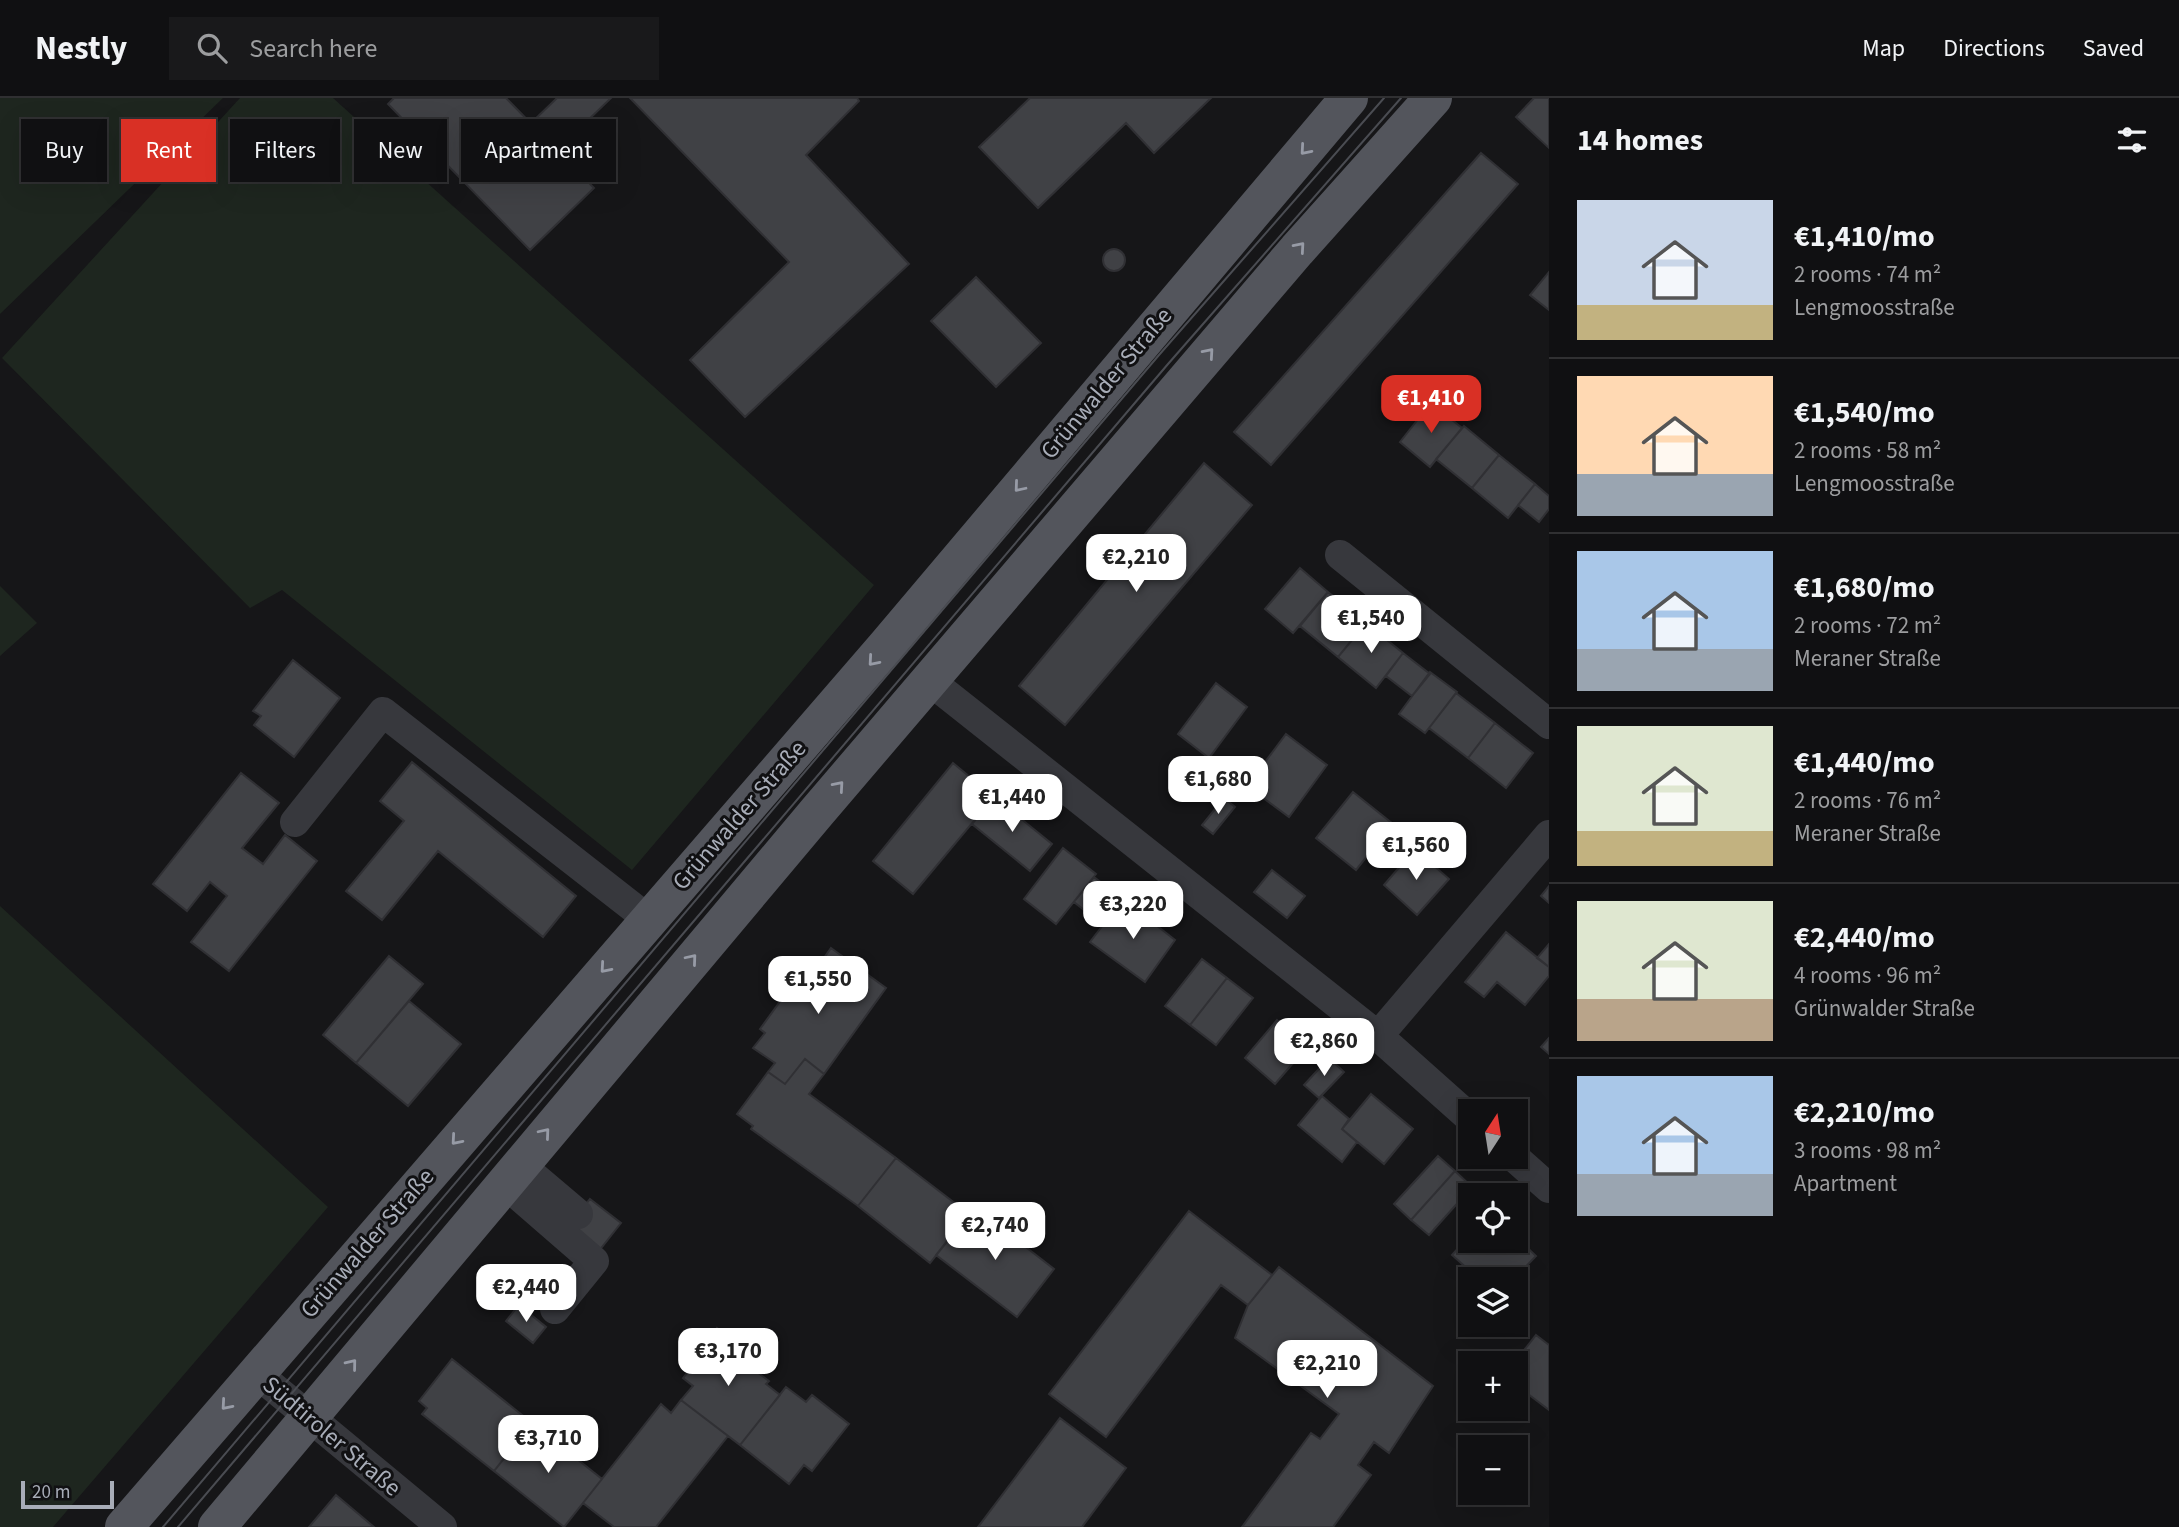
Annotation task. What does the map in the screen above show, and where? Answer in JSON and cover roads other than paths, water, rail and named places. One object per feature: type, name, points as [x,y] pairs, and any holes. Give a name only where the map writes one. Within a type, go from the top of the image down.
[{"type":"main road","name":"Grünwalder Straße","points":[[124,1527],[255,1372],[887,645],[1349,98]]},
{"type":"main road","points":[[217,1527],[512,1173],[1182,383],[1433,98]]},
{"type":"street","points":[[1340,555],[1549,724]]},
{"type":"street","points":[[930,681],[1378,1036],[1458,1107]]},
{"type":"street","points":[[295,822],[383,712],[648,919]]},
{"type":"street","points":[[1378,1036],[1549,835]]},
{"type":"street","points":[[1528,1169],[1549,1188]]},
{"type":"street","points":[[512,1173],[578,1214]]},
{"type":"street","points":[[512,1173],[594,1261],[555,1309]]},
{"type":"street","name":"Südtiroler Straße","points":[[255,1372],[442,1527]]},
{"type":"tram line","points":[[163,1527],[1159,355],[1384,98]]},
{"type":"tram line","points":[[178,1527],[1168,364],[1401,98]]}]
